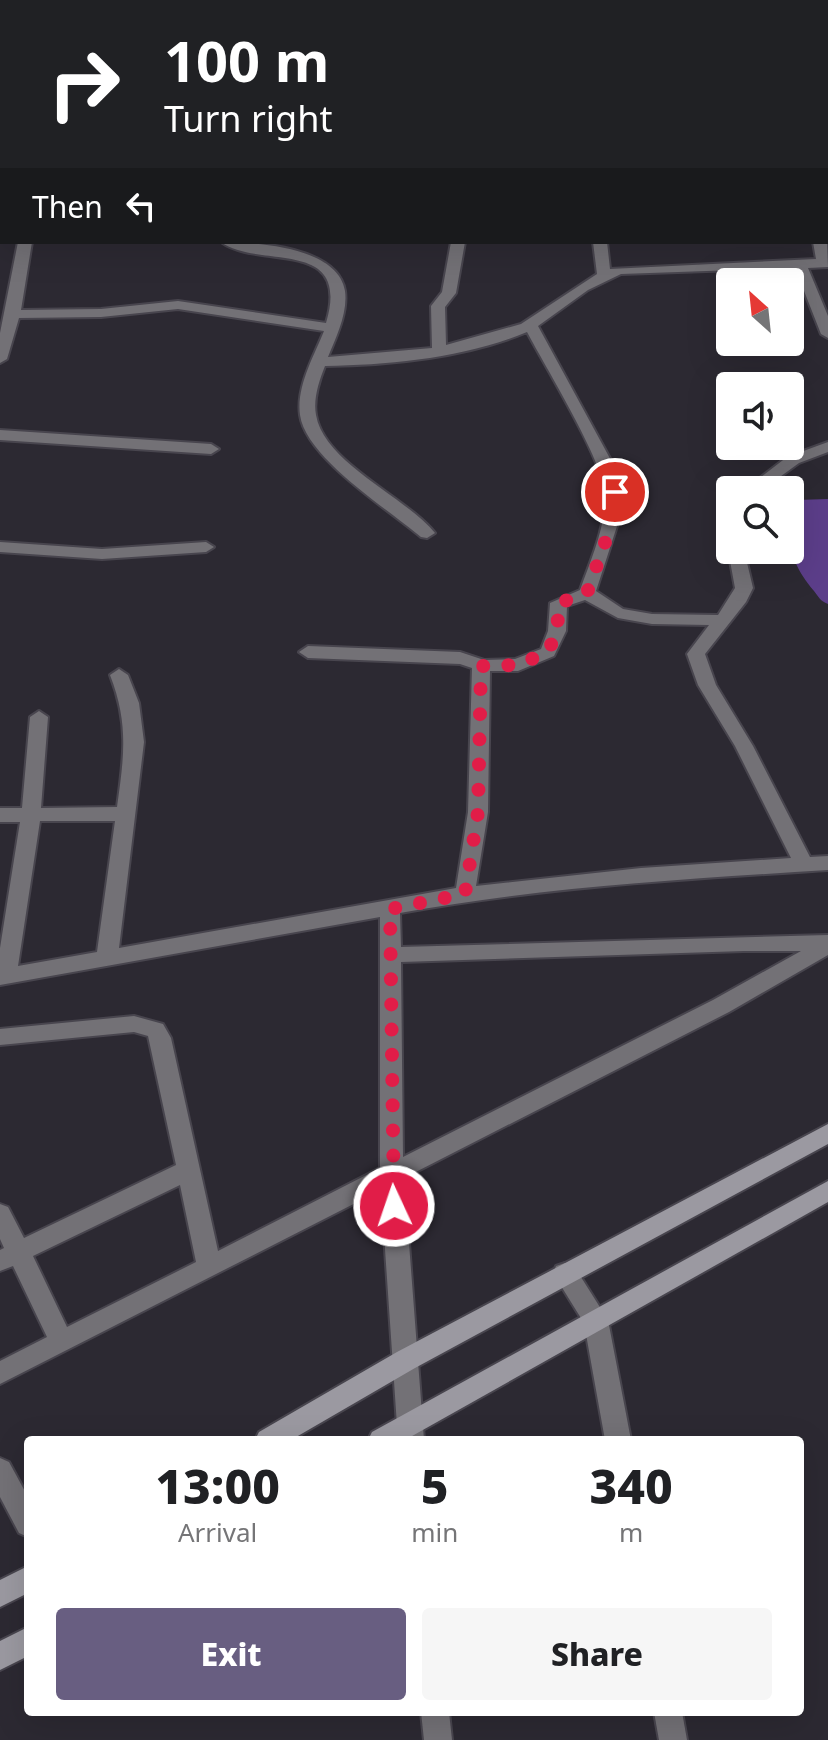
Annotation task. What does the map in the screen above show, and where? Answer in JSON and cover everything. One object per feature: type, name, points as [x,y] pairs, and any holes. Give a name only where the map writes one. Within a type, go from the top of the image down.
[{"type":"main road","points":[[275,1436],[406,1360],[828,1133]]},
{"type":"main road","points":[[410,1432],[596,1320],[828,1191]]},
{"type":"main road","points":[[0,1594],[24,1581]]},
{"type":"main road","points":[[0,1656],[24,1643]]},
{"type":"street","points":[[0,359],[25,244]]},
{"type":"street","points":[[237,244],[321,263],[338,284],[331,328],[310,393],[307,418],[326,448],[427,533]]},
{"type":"street","points":[[439,348],[438,306],[449,293],[458,244]]},
{"type":"street","points":[[600,244],[604,274]]},
{"type":"street","points":[[320,362],[365,362],[502,337],[530,325],[604,274],[637,268],[825,263]]},
{"type":"street","points":[[800,264],[828,334]]},
{"type":"street","points":[[9,308],[101,313],[178,305],[331,328]]},
{"type":"street","points":[[530,325],[611,475],[615,492],[613,520],[587,593]]},
{"type":"street","points":[[0,435],[211,449]]},
{"type":"street","points":[[771,476],[793,460],[828,447]]},
{"type":"street","points":[[0,547],[102,554],[206,547]]},
{"type":"street","points":[[739,564],[744,588],[696,654],[700,669],[744,746],[804,865]]},
{"type":"street","points":[[587,593],[618,613],[652,619],[723,620]]},
{"type":"street","points":[[308,652],[460,658],[481,666],[518,665],[548,652],[557,631],[559,603],[587,593]]},
{"type":"street","points":[[465,894],[478,812],[481,666]]},
{"type":"street","points":[[107,957],[135,742],[130,703],[119,675]]},
{"type":"street","points":[[39,717],[31,816],[3,976],[465,894],[641,875],[828,863]]},
{"type":"street","points":[[0,815],[127,814]]},
{"type":"street","points":[[390,909],[393,955],[392,1175],[410,1432]]},
{"type":"street","points":[[393,955],[744,943],[828,944]]},
{"type":"street","points":[[0,1373],[721,1006],[828,944]]},
{"type":"street","points":[[0,1037],[134,1024],[155,1030],[160,1038],[186,1171],[209,1265]]},
{"type":"street","points":[[10,1256],[186,1171]]},
{"type":"street","points":[[0,1214],[10,1256],[62,1342]]},
{"type":"street","points":[[565,1273],[596,1320],[617,1436]]},
{"type":"street","points":[[0,1470],[24,1516]]},
{"type":"street","points":[[435,1716],[438,1740]]},
{"type":"street","points":[[669,1716],[673,1740]]},
{"type":"shaded area","points":[[828,499],[828,604],[820,599],[796,564],[804,564],[804,500]]},
{"type":"route","points":[[394,1206],[390,909],[465,894],[478,812],[481,666],[518,665],[548,652],[557,631],[559,603],[587,593],[613,520],[615,492]]}]
